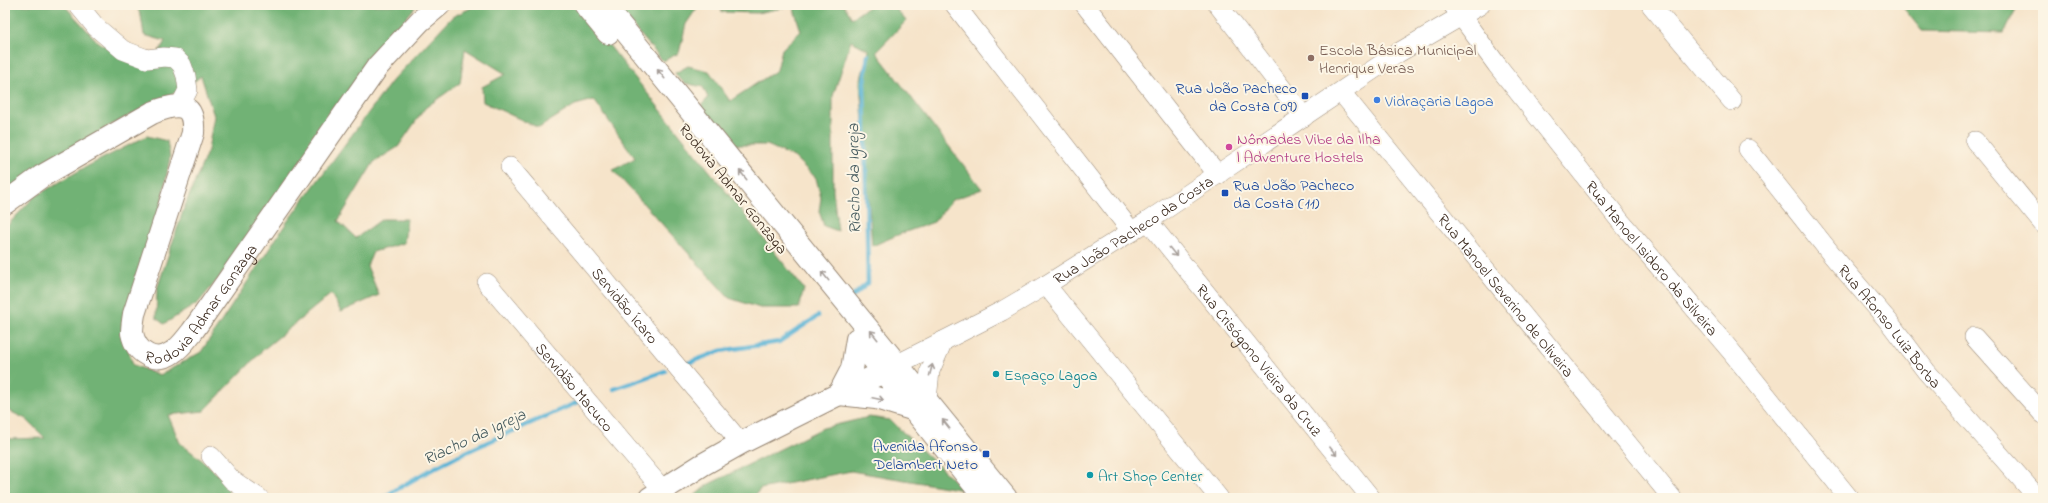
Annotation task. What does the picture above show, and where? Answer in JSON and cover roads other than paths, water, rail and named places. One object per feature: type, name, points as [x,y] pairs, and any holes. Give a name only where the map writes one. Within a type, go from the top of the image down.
[{"type":"main road","name":"Rodovia Admar Gonzaga","points":[[180,106],[189,111],[194,120],[193,133],[133,320],[132,331],[135,342],[141,352],[150,357],[162,358],[173,352],[192,332],[378,66],[420,21],[439,5]]},
{"type":"main road","name":"Rodovia Admar Gonzaga","points":[[585,5],[857,339],[891,368]]},
{"type":"main road","name":"Rodovia Admar Gonzaga","points":[[604,5],[891,368]]},
{"type":"main road","points":[[5,203],[42,176],[152,113],[167,107],[180,106]]},
{"type":"main road","points":[[839,394],[852,369],[857,339]]},
{"type":"main road","points":[[657,494],[741,443],[891,368],[921,405],[1006,498]]},
{"type":"main road","points":[[839,394],[921,405],[985,498]]},
{"type":"street","points":[[78,5],[96,27],[123,50],[148,58],[174,58],[182,65],[186,76],[188,90],[180,106]]},
{"type":"street","points":[[955,5],[1132,232]]},
{"type":"street","points":[[1085,5],[1218,175]]},
{"type":"street","points":[[1218,5],[1304,117]]},
{"type":"street","name":"Rua João Pacheco da Costa","points":[[891,368],[1002,310],[1046,285],[1132,232],[1304,117],[1456,10],[1480,5]]},
{"type":"street","points":[[1651,5],[1732,101]]},
{"type":"street","name":"Rua Manoel Isidoro da Silveira","points":[[1456,10],[1497,65],[1616,215],[1730,350],[1849,498]]},
{"type":"street","name":"Rua Manoel Severino de Oliveira","points":[[1340,92],[1672,498]]},
{"type":"street","points":[[1975,141],[2043,224]]},
{"type":"street","name":"Rua Afonso Luiz Borba","points":[[1748,149],[1827,248],[1889,322],[1926,371],[2038,498]]},
{"type":"street","name":"Servidão Ícaro","points":[[510,167],[741,443]]},
{"type":"street","name":"Rua Crisógono Vieira da Cruz","points":[[1148,221],[1371,498]]},
{"type":"street","name":"Servidão Macuco","points":[[487,283],[657,494]]},
{"type":"street","points":[[1046,285],[1219,498]]},
{"type":"street","points":[[1974,337],[2043,414]]},
{"type":"street","points":[[921,405],[930,371],[943,341]]},
{"type":"street","points":[[212,456],[232,480],[259,498]]},
{"type":"waterway","name":"Riacho da Igreja","points":[[852,297],[868,283],[864,82],[868,55]]},
{"type":"waterway","name":"Riacho da Igreja","points":[[688,363],[720,351],[779,342],[818,316]]},
{"type":"waterway","name":"Riacho da Igreja","points":[[614,389],[665,371]]},
{"type":"waterway","name":"Riacho da Igreja","points":[[383,498],[430,470],[454,458],[578,402]]},
{"type":"place","name":"Escola Básica Municipal Henrique Veras","points":[[1311,58]]},
{"type":"place","name":"Rua João Pacheco da Costa (09)","points":[[1305,96]]},
{"type":"place","name":"Vidraçaria Lagoa","points":[[1377,100]]},
{"type":"place","name":"Nômades Vibe da Ilha | Adventure Hostels","points":[[1229,147]]},
{"type":"place","name":"Rua João Pacheco da Costa (11)","points":[[1225,193]]},
{"type":"place","name":"Espaço Lagoa","points":[[996,374]]},
{"type":"place","name":"Avenida Afonso Delambert Neto","points":[[986,454]]},
{"type":"place","name":"Art Shop Center","points":[[1090,475]]}]
